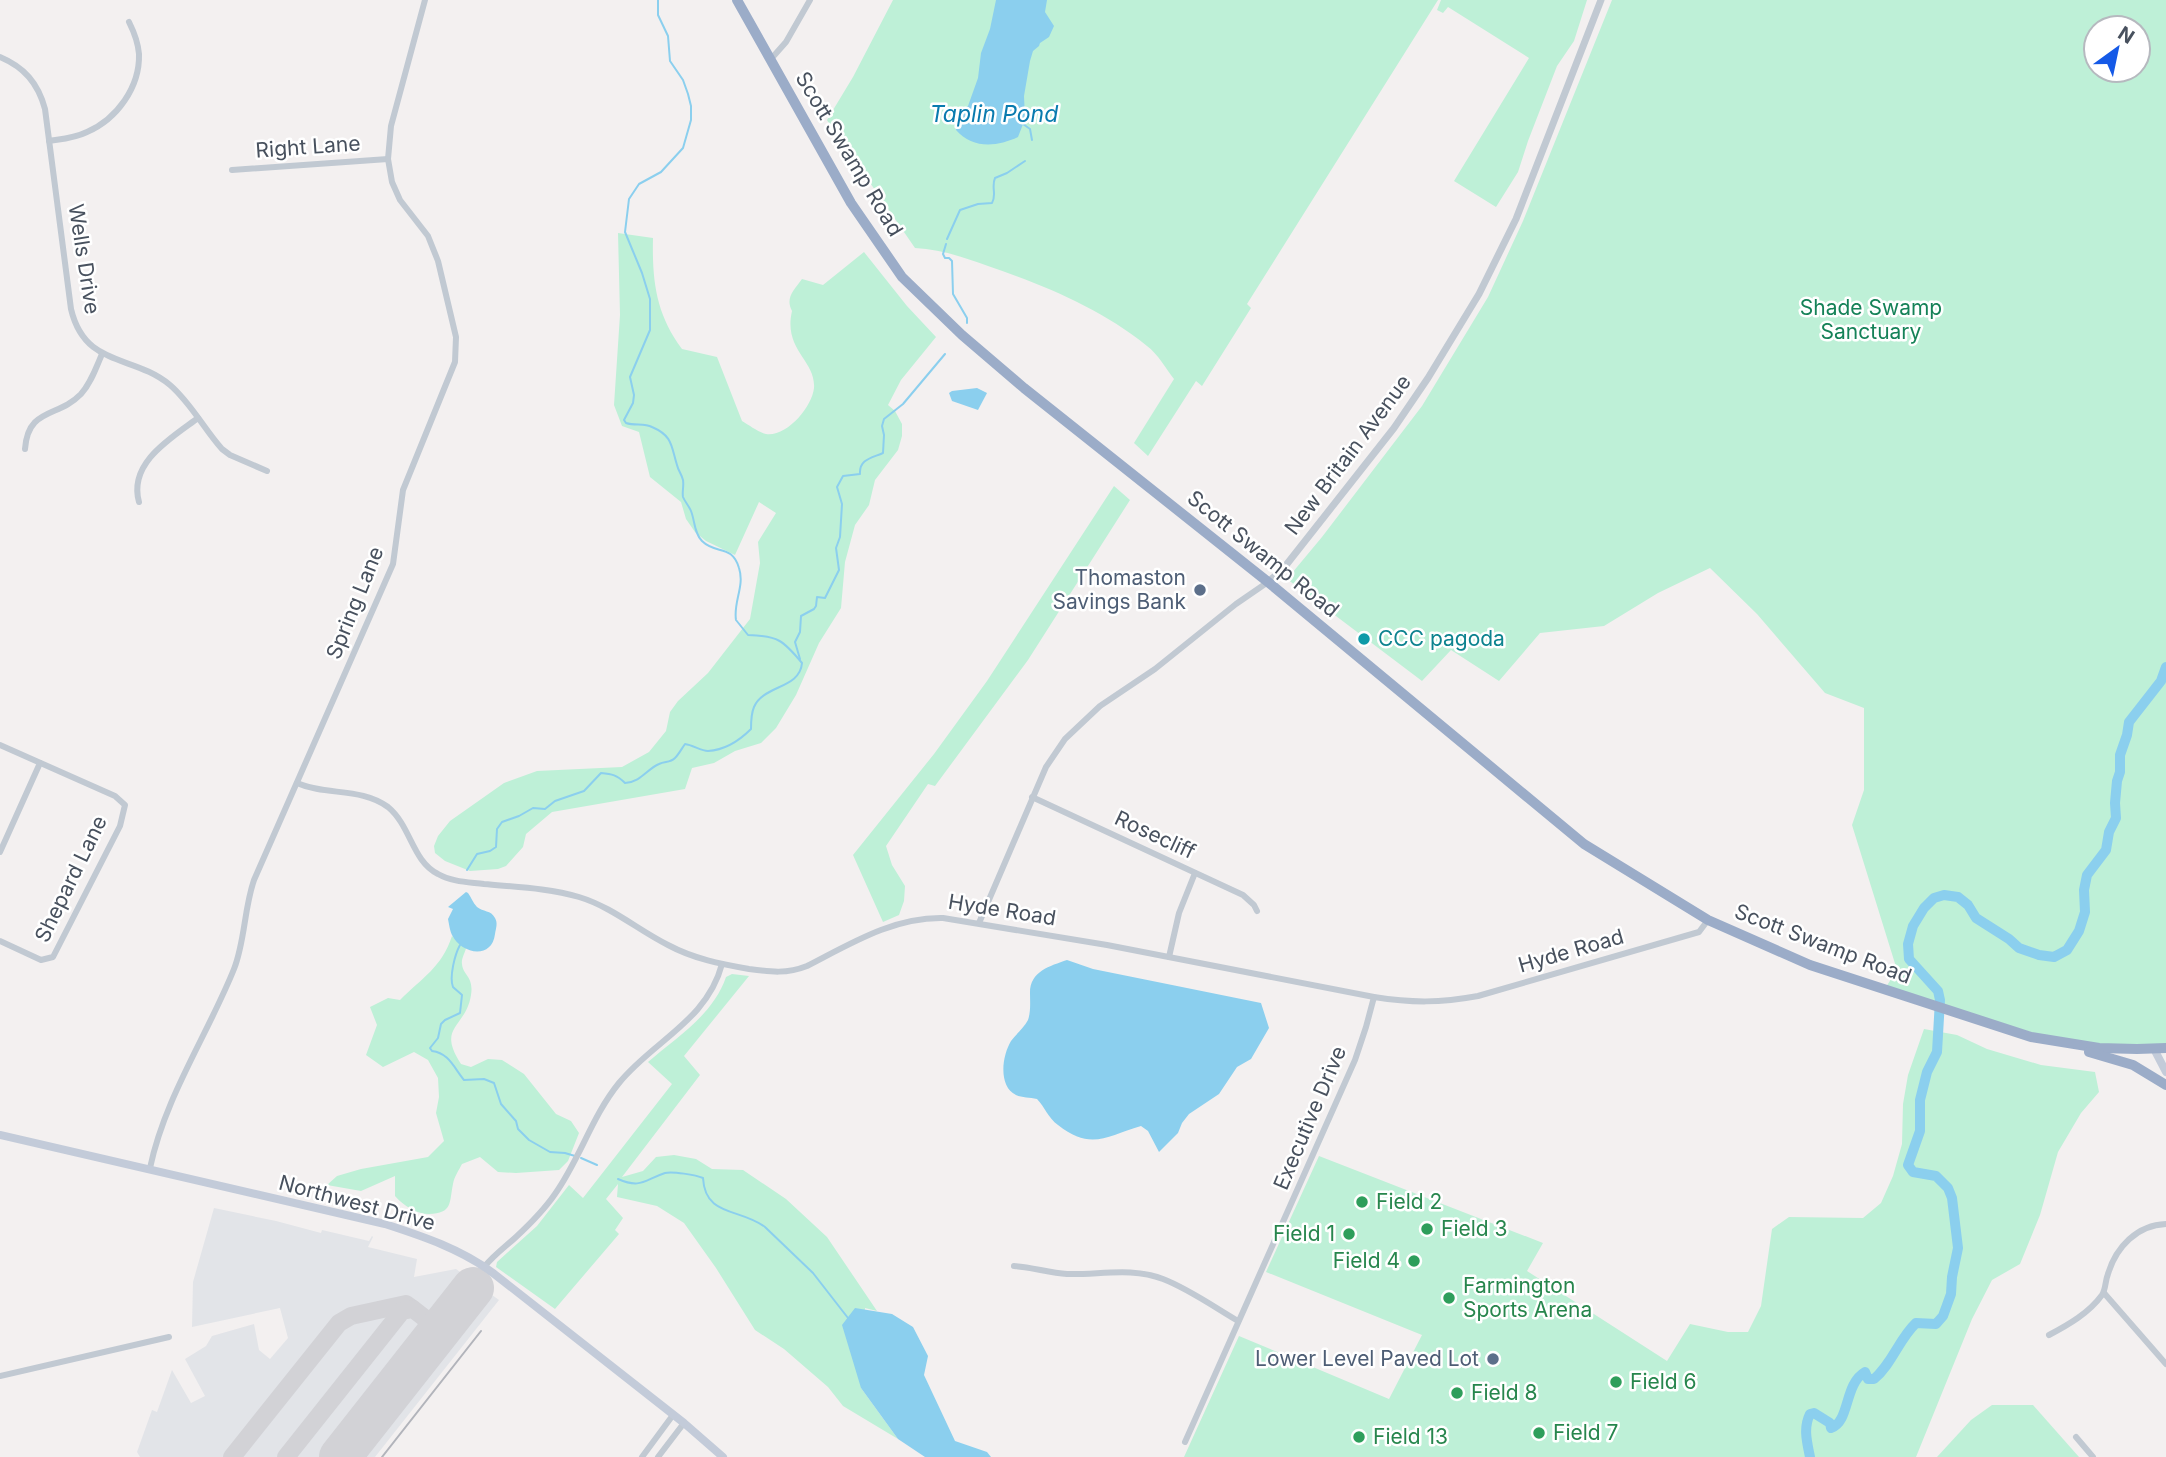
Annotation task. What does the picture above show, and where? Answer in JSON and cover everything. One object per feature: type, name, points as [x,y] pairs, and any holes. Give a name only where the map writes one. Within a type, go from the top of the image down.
[{"type":"highway","name":"Scott Swamp Road","points":[[737,0],[851,203],[902,277],[962,335],[1024,388],[1268,582],[1584,844],[1708,919],[1810,965],[2010,1031],[2054,1042],[2118,1049],[2166,1048]]},
{"type":"highway","points":[[2054,1042],[2133,1065],[2166,1084]]},
{"type":"main road","points":[[2154,1049],[2166,1072]]},
{"type":"main road","name":"Northwest Drive","points":[[0,1135],[385,1224],[431,1240],[485,1266],[684,1423],[723,1457]]},
{"type":"street","name":"Spring Lane","points":[[150,1168],[174,1096],[236,965],[254,880],[393,564],[403,490],[450,378],[457,350],[453,320],[435,250],[428,236],[400,200],[392,182],[388,159],[391,126],[425,0]]},
{"type":"street","points":[[771,59],[786,42],[810,0]]},
{"type":"street","name":"New Britain Avenue","points":[[979,923],[1032,797],[1059,746],[1096,710],[1155,669],[1283,569],[1385,440],[1428,378],[1479,294],[1516,219],[1601,0]]},
{"type":"street","points":[[49,141],[74,137],[96,128],[117,112],[133,83],[139,61],[137,42],[129,22]]},
{"type":"street","name":"Wells Drive","points":[[0,57],[17,65],[38,88],[45,109],[72,316],[83,336],[102,355],[157,376],[181,396],[214,440],[230,456],[267,471]]},
{"type":"street","name":"Right Lane","points":[[232,170],[388,159]]},
{"type":"street","points":[[25,449],[30,427],[40,417],[61,408],[81,394],[102,355]]},
{"type":"street","points":[[139,502],[137,488],[141,471],[149,458],[159,447],[198,418]]},
{"type":"street","points":[[0,745],[40,763],[0,852]]},
{"type":"street","name":"Shepard Lane","points":[[0,941],[41,960],[53,957],[120,826],[125,805],[116,796],[40,763]]},
{"type":"street","name":"Hyde Road","points":[[297,783],[321,791],[363,795],[381,803],[404,825],[425,865],[446,878],[577,896],[608,909],[677,950],[722,964],[765,971],[787,972],[807,965],[877,931],[907,921],[943,918],[1169,957],[1374,997],[1424,1003],[1446,1002],[1478,996],[1699,932],[1708,919]]},
{"type":"street","name":"Rosecliff","points":[[1032,797],[1243,895],[1257,911]]},
{"type":"street","points":[[1169,957],[1179,913],[1195,873]]},
{"type":"street","points":[[485,1266],[526,1228],[546,1205],[561,1184],[614,1090],[626,1075],[703,1005],[714,988],[722,964]]},
{"type":"street","name":"Executive Drive","points":[[1185,1442],[1355,1060],[1374,997]]},
{"type":"street","points":[[2049,1335],[2088,1310],[2104,1293],[2108,1273],[2119,1250],[2134,1233],[2152,1224],[2166,1224]]},
{"type":"street","points":[[1014,1266],[1065,1274],[1143,1274],[1180,1287],[1238,1321]]},
{"type":"street","points":[[2104,1293],[2166,1364]]},
{"type":"street","points":[[0,1376],[169,1337]]},
{"type":"street","points":[[642,1457],[673,1415]]},
{"type":"street","points":[[658,1457],[684,1423]]},
{"type":"street","points":[[2076,1437],[2093,1457]]},
{"type":"shaded area","points":[[214,1208],[321,1233],[322,1230],[369,1241],[372,1236],[368,1247],[417,1259],[414,1277],[456,1269],[499,1300],[375,1457],[140,1457],[137,1452],[152,1410],[157,1412],[172,1370],[191,1403],[205,1396],[185,1359],[206,1346],[212,1336],[254,1324],[259,1350],[270,1359],[288,1338],[280,1308],[192,1327],[193,1282]]},
{"type":"green space","points":[[893,0],[1438,0],[1247,304],[1251,308],[1202,386],[1196,381],[1148,456],[1134,443],[1174,379],[1151,349],[1110,320],[1051,290],[962,257],[915,248],[855,161],[852,167],[827,120]]},
{"type":"green space","points":[[1441,0],[1587,0],[1574,41],[1557,66],[1518,172],[1496,207],[1454,181],[1529,58],[1448,7],[1443,13],[1437,10]]},
{"type":"green space","name":"Shade Swamp Sanctuary","points":[[1612,0],[2166,0],[2166,1048],[2076,1045],[1884,990],[1897,970],[1852,825],[1864,790],[1864,708],[1825,693],[1757,614],[1710,568],[1658,593],[1604,626],[1540,633],[1499,681],[1451,650],[1422,681],[1287,579],[1422,406],[1488,297],[1523,221]]},
{"type":"green space","points":[[618,233],[653,238],[653,269],[657,296],[673,336],[682,349],[717,357],[742,421],[766,434],[774,434],[790,426],[809,404],[814,388],[810,370],[792,336],[790,324],[790,298],[802,279],[823,285],[864,252],[936,337],[901,380],[888,405],[902,424],[898,450],[875,480],[869,505],[855,525],[845,562],[841,608],[819,643],[796,695],[776,728],[761,743],[735,751],[714,763],[692,768],[685,789],[552,812],[526,834],[523,847],[506,866],[470,871],[445,861],[435,853],[434,846],[450,821],[504,783],[537,771],[622,767],[649,752],[666,731],[670,712],[678,701],[708,673],[750,619],[760,563],[758,542],[776,513],[759,502],[735,555],[706,541],[695,532],[686,519],[681,502],[650,477],[639,432],[622,426],[614,405],[620,315]]},
{"type":"green space","points":[[1114,486],[1130,500],[1028,660],[935,786],[928,784],[886,846],[892,865],[905,886],[899,915],[883,922],[853,855],[934,754],[987,681]]},
{"type":"green space","points":[[452,936],[466,948],[462,964],[472,989],[468,1006],[452,1034],[451,1042],[461,1064],[471,1067],[488,1059],[502,1060],[524,1074],[556,1114],[571,1121],[579,1133],[568,1161],[559,1170],[498,1172],[480,1157],[462,1164],[454,1179],[446,1209],[424,1214],[410,1209],[395,1196],[395,1176],[361,1191],[327,1185],[337,1176],[361,1169],[428,1157],[444,1141],[436,1113],[438,1078],[428,1060],[414,1052],[383,1067],[366,1055],[377,1025],[370,1007],[388,998],[400,1000],[437,964]]},
{"type":"green space","points":[[732,974],[749,976],[684,1056],[700,1075],[622,1177],[643,1171],[656,1157],[674,1155],[696,1159],[712,1169],[743,1170],[786,1199],[827,1237],[877,1311],[865,1308],[861,1388],[898,1439],[843,1406],[828,1387],[784,1349],[755,1330],[684,1223],[657,1206],[617,1197],[618,1184],[606,1199],[623,1218],[615,1230],[619,1234],[555,1309],[496,1267],[497,1262],[537,1226],[569,1185],[583,1198],[672,1084],[648,1062],[703,1014],[720,991],[726,977]]},
{"type":"green space","points":[[1924,1029],[1957,1035],[1987,1049],[2041,1065],[2095,1072],[2099,1092],[2081,1113],[2058,1152],[2040,1215],[2020,1264],[1992,1280],[1972,1319],[1916,1457],[1184,1457],[1239,1336],[1389,1399],[1422,1335],[1266,1272],[1319,1156],[1543,1243],[1527,1271],[1667,1361],[1690,1324],[1728,1332],[1748,1332],[1761,1306],[1772,1229],[1789,1217],[1863,1218],[1881,1203],[1893,1176],[1902,1144],[1903,1104],[1908,1075]]},
{"type":"green space","points":[[1992,1405],[2033,1405],[2079,1457],[1937,1457],[1971,1420]]},
{"type":"water","name":"Taplin Pond","points":[[996,0],[1047,0],[1045,12],[1054,26],[1049,37],[1033,51],[1024,96],[1025,119],[1018,137],[1002,143],[985,144],[969,141],[956,130],[957,121],[968,106],[978,78],[981,53],[990,29]]},
{"type":"water","points":[[977,388],[987,393],[978,410],[952,401],[949,393],[952,391]]},
{"type":"water","points":[[466,892],[477,907],[493,915],[496,920],[493,942],[482,951],[462,947],[451,932],[448,919],[453,909],[448,907]]},
{"type":"water","points":[[1067,960],[1093,969],[1261,1003],[1269,1028],[1251,1059],[1237,1067],[1219,1094],[1189,1114],[1178,1133],[1159,1152],[1148,1131],[1141,1126],[1099,1139],[1080,1138],[1055,1122],[1037,1099],[1018,1096],[1010,1091],[1003,1070],[1011,1041],[1028,1020],[1033,979],[1042,970]]},
{"type":"water","points":[[855,1308],[892,1314],[913,1327],[928,1356],[924,1375],[955,1441],[987,1452],[991,1457],[925,1457],[898,1439],[861,1388],[842,1325]]},
{"type":"waterway","points":[[467,870],[477,854],[496,847],[497,829],[502,822],[533,808],[545,809],[555,801],[584,791],[601,773],[614,775],[625,783],[631,782],[655,766],[673,760],[685,744],[708,751],[737,741],[751,729],[752,712],[759,700],[795,678],[802,663],[779,641],[748,635],[736,620],[741,581],[739,568],[732,556],[707,545],[697,534],[691,511],[683,497],[683,480],[668,438],[652,427],[629,424],[624,420],[633,403],[630,377],[650,330],[650,299],[625,232],[629,199],[639,184],[661,172],[683,148],[691,120],[688,94],[683,80],[670,61],[668,36],[658,15],[658,0]]},
{"type":"waterway","points":[[1023,124],[1030,129],[1032,140]]},
{"type":"waterway","points":[[947,239],[960,210],[992,203],[995,178],[1025,161]]},
{"type":"waterway","points":[[946,244],[943,254],[952,261],[953,294],[967,318],[967,323]]},
{"type":"waterway","points":[[800,659],[795,642],[800,632],[801,616],[814,609],[817,597],[825,598],[839,570],[836,548],[840,537],[842,504],[837,487],[843,476],[860,474],[864,462],[883,453],[884,419],[903,404],[945,354]]},
{"type":"waterway","points":[[1810,1457],[1806,1430],[1810,1414],[1814,1413],[1830,1423],[1831,1428],[1837,1424],[1858,1378],[1865,1372],[1868,1379],[1874,1379],[1916,1323],[1936,1324],[1943,1316],[1951,1294],[1958,1248],[1952,1198],[1948,1188],[1936,1176],[1913,1172],[1908,1165],[1920,1131],[1920,1100],[1927,1072],[1937,1052],[1940,1000],[1938,991],[1909,959],[1908,944],[1913,926],[1934,898],[1944,895],[1958,897],[1968,905],[1976,918],[2019,948],[2054,957],[2067,950],[2079,931],[2085,912],[2084,890],[2087,875],[2106,850],[2109,832],[2116,818],[2120,755],[2129,722],[2161,681],[2166,667]]},
{"type":"waterway","points":[[460,945],[452,977],[453,987],[462,995],[460,1013],[441,1024],[438,1038],[430,1048],[447,1058],[464,1080],[484,1079],[494,1083],[501,1104],[529,1140],[550,1152],[575,1156]]},
{"type":"waterway","points":[[581,1158],[597,1165]]},
{"type":"waterway","points":[[618,1179],[637,1183],[668,1173],[703,1178],[705,1191],[717,1206],[765,1227],[813,1273],[848,1318]]},
{"type":"taxiway","points":[[232,1457],[339,1323],[351,1316],[406,1304],[413,1309]]},
{"type":"taxiway","points":[[286,1457],[402,1311],[413,1309],[440,1330]]},
{"type":"runway","points":[[340,1457],[473,1288]]},
{"type":"railway","points":[[382,1457],[481,1331]]},
{"type":"place","name":"Thomaston Savings Bank","points":[[1200,590]]},
{"type":"place","name":"CCC pagoda","points":[[1364,639]]},
{"type":"place","name":"Field 2","points":[[1362,1202]]},
{"type":"place","name":"Field 3","points":[[1427,1229]]},
{"type":"place","name":"Field 1","points":[[1349,1234]]},
{"type":"place","name":"Field 4","points":[[1414,1261]]},
{"type":"place","name":"Farmington Sports Arena","points":[[1449,1298]]},
{"type":"place","name":"Lower Level Paved Lot","points":[[1493,1359]]},
{"type":"place","name":"Field 6","points":[[1616,1382]]},
{"type":"place","name":"Field 8","points":[[1457,1393]]},
{"type":"place","name":"Field 7","points":[[1539,1433]]},
{"type":"place","name":"Field 13","points":[[1359,1437]]}]
